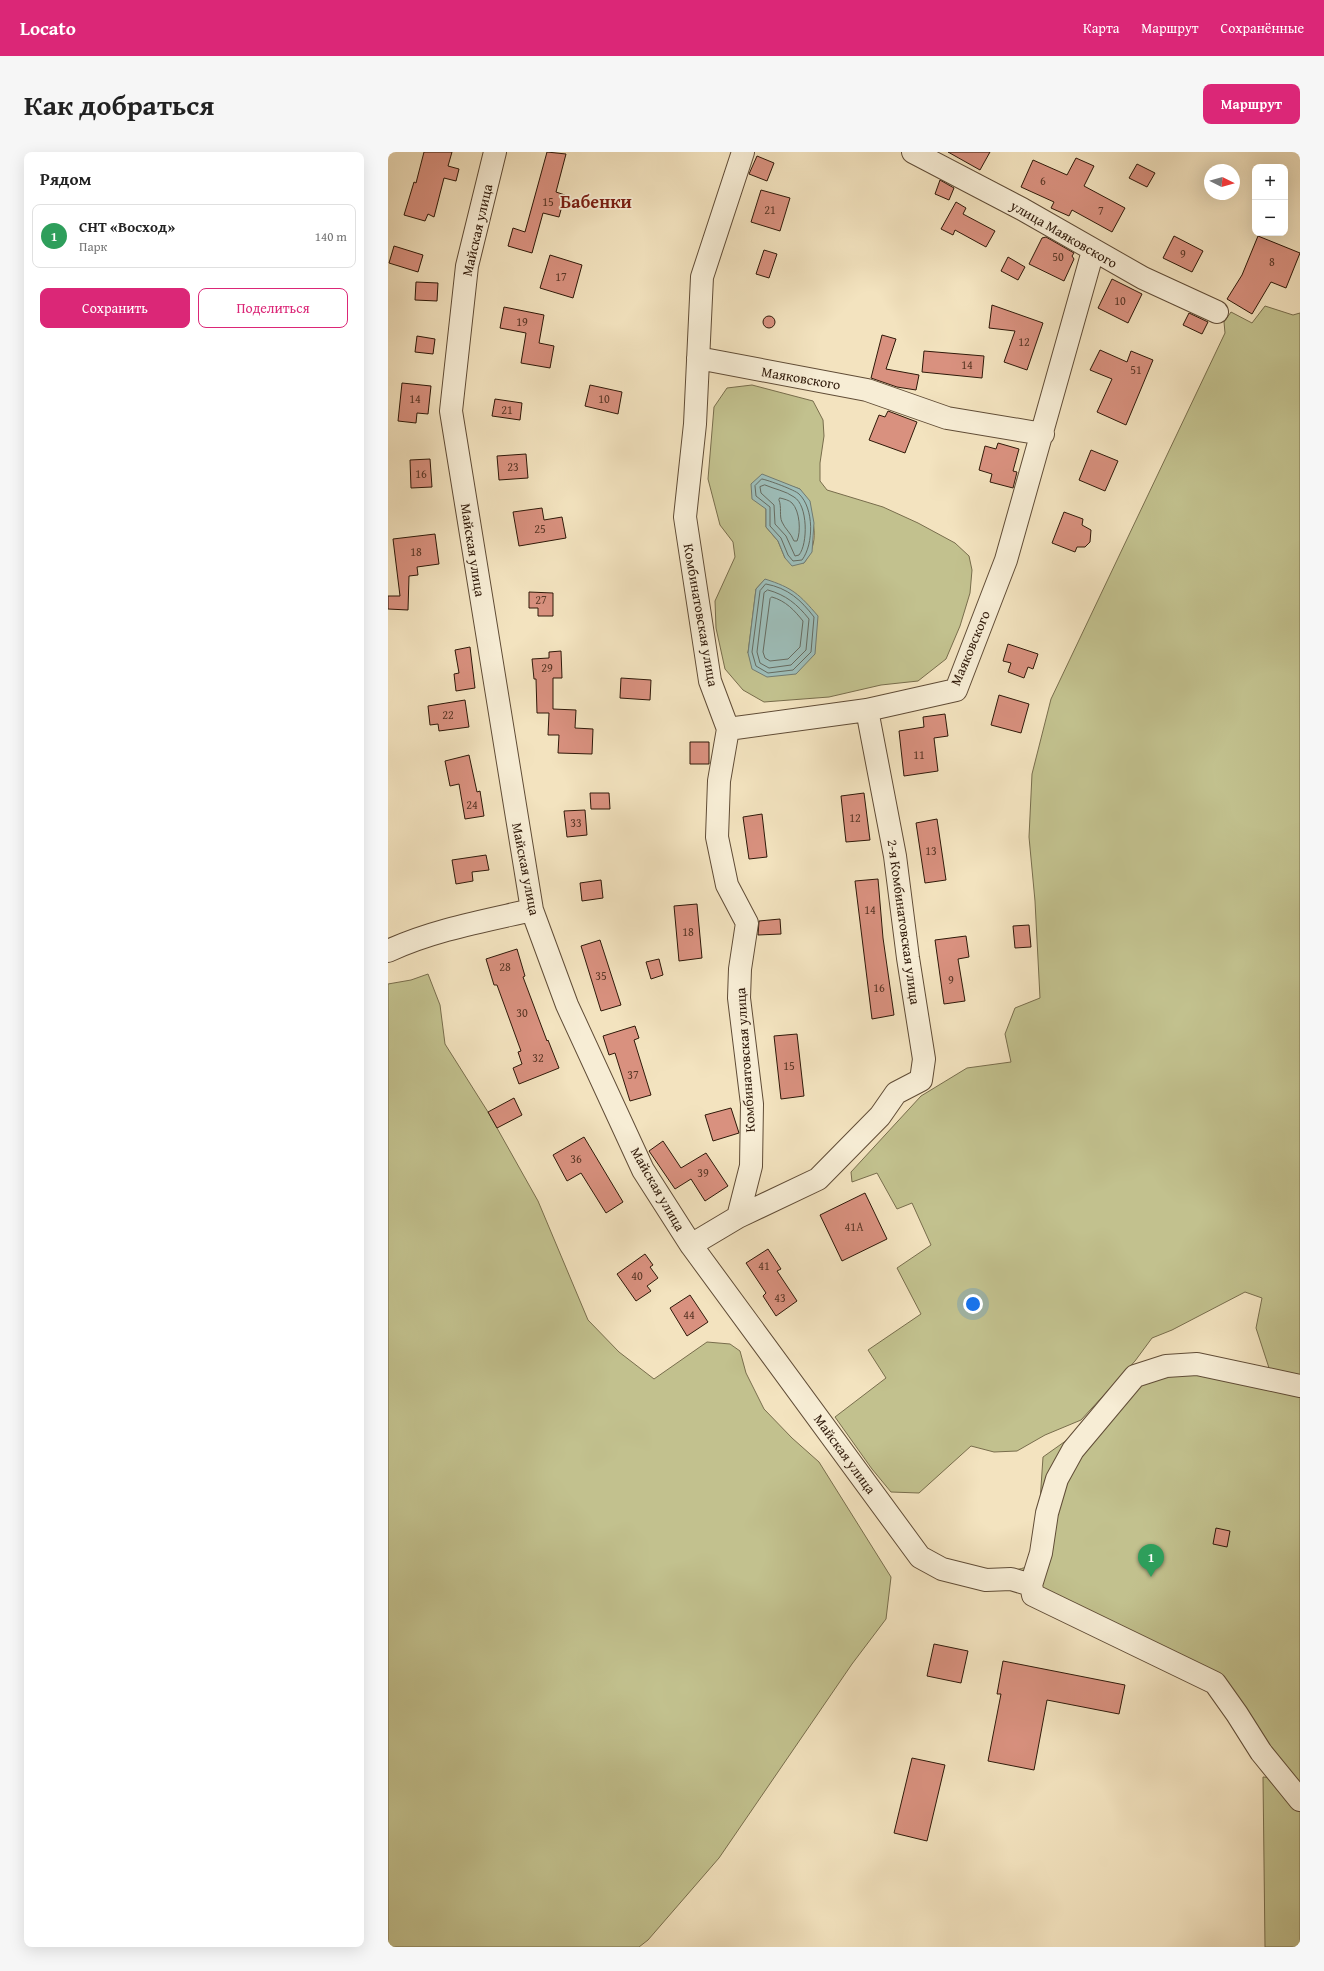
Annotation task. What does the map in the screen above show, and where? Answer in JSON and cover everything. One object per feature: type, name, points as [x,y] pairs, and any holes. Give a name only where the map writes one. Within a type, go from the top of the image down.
[{"type":"street","name":"Майская улица","points":[[495,152],[467,266],[451,411],[532,910],[567,1005],[643,1170],[691,1245],[920,1557],[942,1569],[986,1580],[1011,1579],[1031,1586]]},
{"type":"street","name":"Комбинатовская улица","points":[[738,1217],[751,1166],[752,1104],[739,998],[740,970],[747,923],[727,885],[718,837],[719,782],[728,729],[710,681],[685,517],[695,424],[702,277],[743,152]]},
{"type":"street","name":"улица Маяковского","points":[[913,152],[1022,209],[1093,251],[1143,278],[1217,312]]},
{"type":"street","name":"Маяковского","points":[[728,729],[867,710],[956,690],[1006,560],[1043,434],[1093,251]]},
{"type":"street","name":"Маяковского","points":[[698,358],[868,390],[947,418],[1043,434]]},
{"type":"street","name":"2-я Комбинатовская улица","points":[[738,1217],[818,1179],[880,1116],[896,1093],[921,1080],[924,1059],[908,958],[895,856],[867,710]]},
{"type":"street","points":[[388,951],[409,941],[483,921],[532,910]]},
{"type":"street","points":[[691,1245],[738,1217]]},
{"type":"street","points":[[1300,1386],[1198,1364],[1166,1366],[1135,1376],[1073,1450],[1057,1479],[1047,1513],[1041,1553],[1031,1586],[1033,1595],[1215,1683],[1261,1752],[1300,1800]]},
{"type":"shaded area","points":[[1265,306],[1293,315],[1300,313],[1300,1800],[1215,1683],[998,1570],[1024,1568],[1031,1561],[1034,1555],[1037,1547],[1043,1457],[1074,1435],[1135,1376],[1270,1371],[1256,1328],[1262,1298],[1245,1292],[1172,1330],[1152,1338],[1135,1361],[1081,1420],[1045,1435],[1017,1451],[994,1452],[971,1446],[919,1493],[891,1492],[872,1469],[835,1417],[886,1378],[868,1350],[921,1314],[897,1268],[931,1245],[912,1203],[897,1209],[877,1173],[852,1182],[851,1172],[921,1096],[967,1068],[1011,1062],[1005,1034],[1015,1008],[1040,998],[1035,901],[1029,837],[1032,774],[1051,699],[1225,333],[1224,322],[1231,312],[1252,323]]},
{"type":"shaded area","points":[[752,385],[813,401],[823,420],[824,436],[820,463],[820,481],[827,490],[883,507],[918,523],[955,543],[969,556],[972,570],[970,593],[960,626],[946,659],[918,681],[881,685],[829,697],[764,702],[743,690],[725,669],[716,628],[715,601],[735,557],[733,542],[720,525],[708,479],[714,407],[727,388]],"holes":[[[782,483],[800,489],[812,517],[814,526],[813,544],[804,563],[785,558],[778,541],[766,527],[766,509]],[[765,579],[748,653],[756,589]]]},
{"type":"shaded area","points":[[428,974],[440,1005],[445,1044],[488,1112],[538,1201],[588,1320],[619,1352],[654,1379],[707,1342],[730,1344],[740,1351],[746,1373],[764,1409],[792,1438],[819,1462],[891,1577],[886,1619],[852,1664],[719,1858],[648,1940],[639,1947],[388,1947],[388,984],[411,980]]},
{"type":"shaded area","points":[[1263,1777],[1275,1778],[1300,1802],[1300,1947],[1265,1947]]},
{"type":"water","points":[[762,474],[800,489],[810,501],[814,523],[812,552],[804,563],[792,566],[785,558],[778,541],[766,527],[766,509],[752,499],[751,484]]},
{"type":"water","points":[[765,579],[782,585],[795,593],[806,602],[818,616],[815,654],[796,674],[767,677],[752,669],[748,653],[756,589]]},
{"type":"building","points":[[424,152],[452,152],[448,166],[459,169],[456,181],[444,178],[434,217],[428,214],[425,221],[404,215],[414,182],[416,183]]},
{"type":"building","points":[[547,152],[566,154],[556,192],[565,195],[559,217],[543,213],[532,253],[508,246],[513,228],[525,232]]},
{"type":"building","points":[[948,152],[990,152],[980,170]]},
{"type":"building","points":[[757,156],[774,163],[767,181],[749,174]]},
{"type":"building","points":[[1076,158],[1094,166],[1084,186],[1125,208],[1112,232],[1072,210],[1069,216],[1051,208],[1054,202],[1021,187],[1033,160],[1067,175]]},
{"type":"building","points":[[1137,164],[1155,173],[1147,187],[1129,178]]},
{"type":"building","points":[[940,180],[954,188],[949,200],[935,194]]},
{"type":"building","points":[[761,190],[790,198],[780,231],[751,222]]},
{"type":"building","points":[[956,202],[966,208],[963,214],[995,231],[986,247],[955,230],[953,235],[941,229]]},
{"type":"building","points":[[1174,236],[1203,251],[1192,272],[1163,258]]},
{"type":"building","points":[[1258,236],[1300,253],[1286,288],[1271,282],[1252,314],[1227,299],[1242,275]]},
{"type":"building","points":[[1046,237],[1074,253],[1072,256],[1074,259],[1064,281],[1029,264],[1042,238]]},
{"type":"building","points":[[394,246],[423,255],[418,272],[389,263]]},
{"type":"building","points":[[764,250],[777,254],[769,278],[756,274]]},
{"type":"building","points":[[550,255],[582,265],[573,298],[540,288]]},
{"type":"building","points":[[1008,257],[1025,267],[1018,280],[1001,271]]},
{"type":"building","points":[[1112,279],[1142,294],[1128,323],[1098,308]]},
{"type":"building","points":[[416,282],[438,283],[437,301],[415,300]]},
{"type":"building","points":[[992,305],[1043,323],[1027,370],[1004,362],[1015,331],[989,328]]},
{"type":"building","points":[[504,307],[544,315],[539,343],[554,346],[550,368],[521,363],[526,333],[500,328]]},
{"type":"building","points":[[1189,313],[1208,322],[1202,334],[1183,325]]},
{"type":"building","points":[[767,316],[771,316],[775,322],[771,328],[767,328],[763,324],[763,320]]},
{"type":"building","points":[[882,335],[896,339],[886,369],[919,375],[916,390],[897,387],[871,378]]},
{"type":"building","points":[[417,336],[435,339],[433,354],[415,352]]},
{"type":"building","points":[[1100,350],[1127,362],[1131,351],[1153,360],[1126,425],[1097,412],[1112,379],[1090,370]]},
{"type":"building","points":[[924,351],[984,356],[982,378],[922,372]]},
{"type":"building","points":[[402,383],[431,386],[428,414],[417,413],[416,423],[398,421]]},
{"type":"building","points":[[590,385],[622,392],[618,414],[585,406]]},
{"type":"building","points":[[495,399],[522,403],[520,420],[492,416]]},
{"type":"building","points":[[888,411],[917,422],[905,453],[869,440],[879,415],[885,417]]},
{"type":"building","points":[[998,443],[1019,449],[1013,471],[1017,472],[1013,488],[990,482],[992,474],[979,470],[985,446],[996,449]]},
{"type":"building","points":[[1091,450],[1118,461],[1105,491],[1079,480]]},
{"type":"building","points":[[526,454],[528,478],[499,480],[497,456]]},
{"type":"building","points":[[430,459],[432,487],[411,488],[410,460]]},
{"type":"building","points":[[542,508],[544,520],[562,517],[566,538],[519,546],[513,512]]},
{"type":"building","points":[[1064,512],[1083,519],[1082,525],[1091,530],[1090,542],[1085,547],[1077,547],[1075,552],[1052,543]]},
{"type":"building","points":[[435,534],[439,564],[417,567],[418,575],[409,576],[408,610],[388,609],[388,596],[400,596],[393,539]]},
{"type":"building","points":[[529,592],[553,593],[553,616],[538,616],[538,608],[529,608]]},
{"type":"building","points":[[1008,644],[1038,654],[1033,669],[1028,667],[1024,678],[1008,672],[1011,663],[1003,661]]},
{"type":"building","points":[[470,647],[475,688],[456,691],[454,674],[459,673],[455,650]]},
{"type":"building","points":[[561,651],[562,678],[553,678],[553,709],[576,710],[575,728],[593,729],[592,754],[558,753],[559,735],[548,735],[549,713],[537,713],[536,679],[534,679],[532,659],[549,658],[549,652]]},
{"type":"building","points":[[621,678],[651,680],[650,700],[620,698]]},
{"type":"building","points":[[999,695],[1029,704],[1021,733],[991,725]]},
{"type":"building","points":[[465,700],[469,727],[439,731],[438,724],[430,725],[428,706]]},
{"type":"building","points":[[945,714],[948,736],[934,738],[938,771],[904,776],[899,731],[924,727],[923,717]]},
{"type":"building","points":[[690,742],[709,742],[709,764],[690,764]]},
{"type":"building","points":[[469,755],[477,792],[480,791],[484,816],[465,819],[459,784],[450,786],[445,761]]},
{"type":"building","points":[[590,793],[609,793],[610,809],[591,809]]},
{"type":"building","points":[[864,793],[870,840],[846,842],[841,796]]},
{"type":"building","points":[[585,810],[587,835],[567,837],[564,811]]},
{"type":"building","points":[[762,814],[767,857],[749,859],[743,817]]},
{"type":"building","points":[[937,819],[946,880],[925,883],[916,823]]},
{"type":"building","points":[[486,855],[489,870],[472,872],[473,881],[456,884],[452,860]]},
{"type":"building","points":[[878,879],[883,938],[894,1015],[872,1019],[855,881]]},
{"type":"building","points":[[601,880],[603,898],[582,901],[580,883]]},
{"type":"building","points":[[697,904],[702,958],[679,961],[674,906]]},
{"type":"building","points":[[780,919],[781,934],[758,935],[759,921]]},
{"type":"building","points":[[1029,925],[1031,947],[1015,948],[1013,926]]},
{"type":"building","points":[[966,936],[969,957],[958,959],[965,1001],[944,1004],[935,940]]},
{"type":"building","points":[[600,940],[621,1005],[601,1011],[581,946]]},
{"type":"building","points":[[517,949],[525,976],[523,977],[547,1041],[548,1040],[559,1068],[519,1084],[513,1068],[522,1064],[518,1052],[521,1051],[497,985],[494,985],[486,959]]},
{"type":"building","points":[[659,959],[663,975],[651,979],[646,962]]},
{"type":"building","points":[[635,1026],[639,1038],[634,1040],[651,1095],[630,1101],[615,1053],[609,1055],[603,1036]]},
{"type":"building","points":[[797,1034],[804,1096],[781,1099],[774,1036]]},
{"type":"building","points":[[514,1098],[522,1115],[497,1128],[488,1112]]},
{"type":"building","points":[[731,1108],[739,1133],[713,1141],[705,1115]]},
{"type":"building","points":[[584,1137],[623,1202],[606,1213],[581,1173],[567,1181],[553,1155]]},
{"type":"building","points":[[663,1141],[681,1168],[706,1153],[728,1186],[705,1201],[691,1179],[675,1189],[649,1151]]},
{"type":"building","points":[[865,1193],[887,1239],[842,1261],[820,1215]]},
{"type":"building","points":[[768,1249],[781,1269],[777,1271],[797,1301],[776,1316],[763,1296],[766,1293],[746,1263]]},
{"type":"building","points":[[645,1254],[653,1265],[650,1267],[658,1278],[647,1286],[651,1291],[636,1301],[617,1274]]},
{"type":"building","points":[[690,1295],[708,1322],[687,1336],[670,1308]]},
{"type":"building","points":[[1216,1528],[1230,1531],[1227,1547],[1213,1544]]},
{"type":"building","points":[[934,1644],[968,1651],[961,1683],[927,1676]]},
{"type":"building","points":[[1003,1661],[1125,1685],[1119,1714],[1047,1700],[1034,1770],[988,1761],[1001,1694],[997,1694]]},
{"type":"building","points":[[912,1758],[945,1765],[927,1841],[894,1833]]},
{"type":"place","name":"СНТ «Восход»","points":[[1151,1577]]},
{"type":"district","name":"Бабенки","points":[[596,202]]}]
